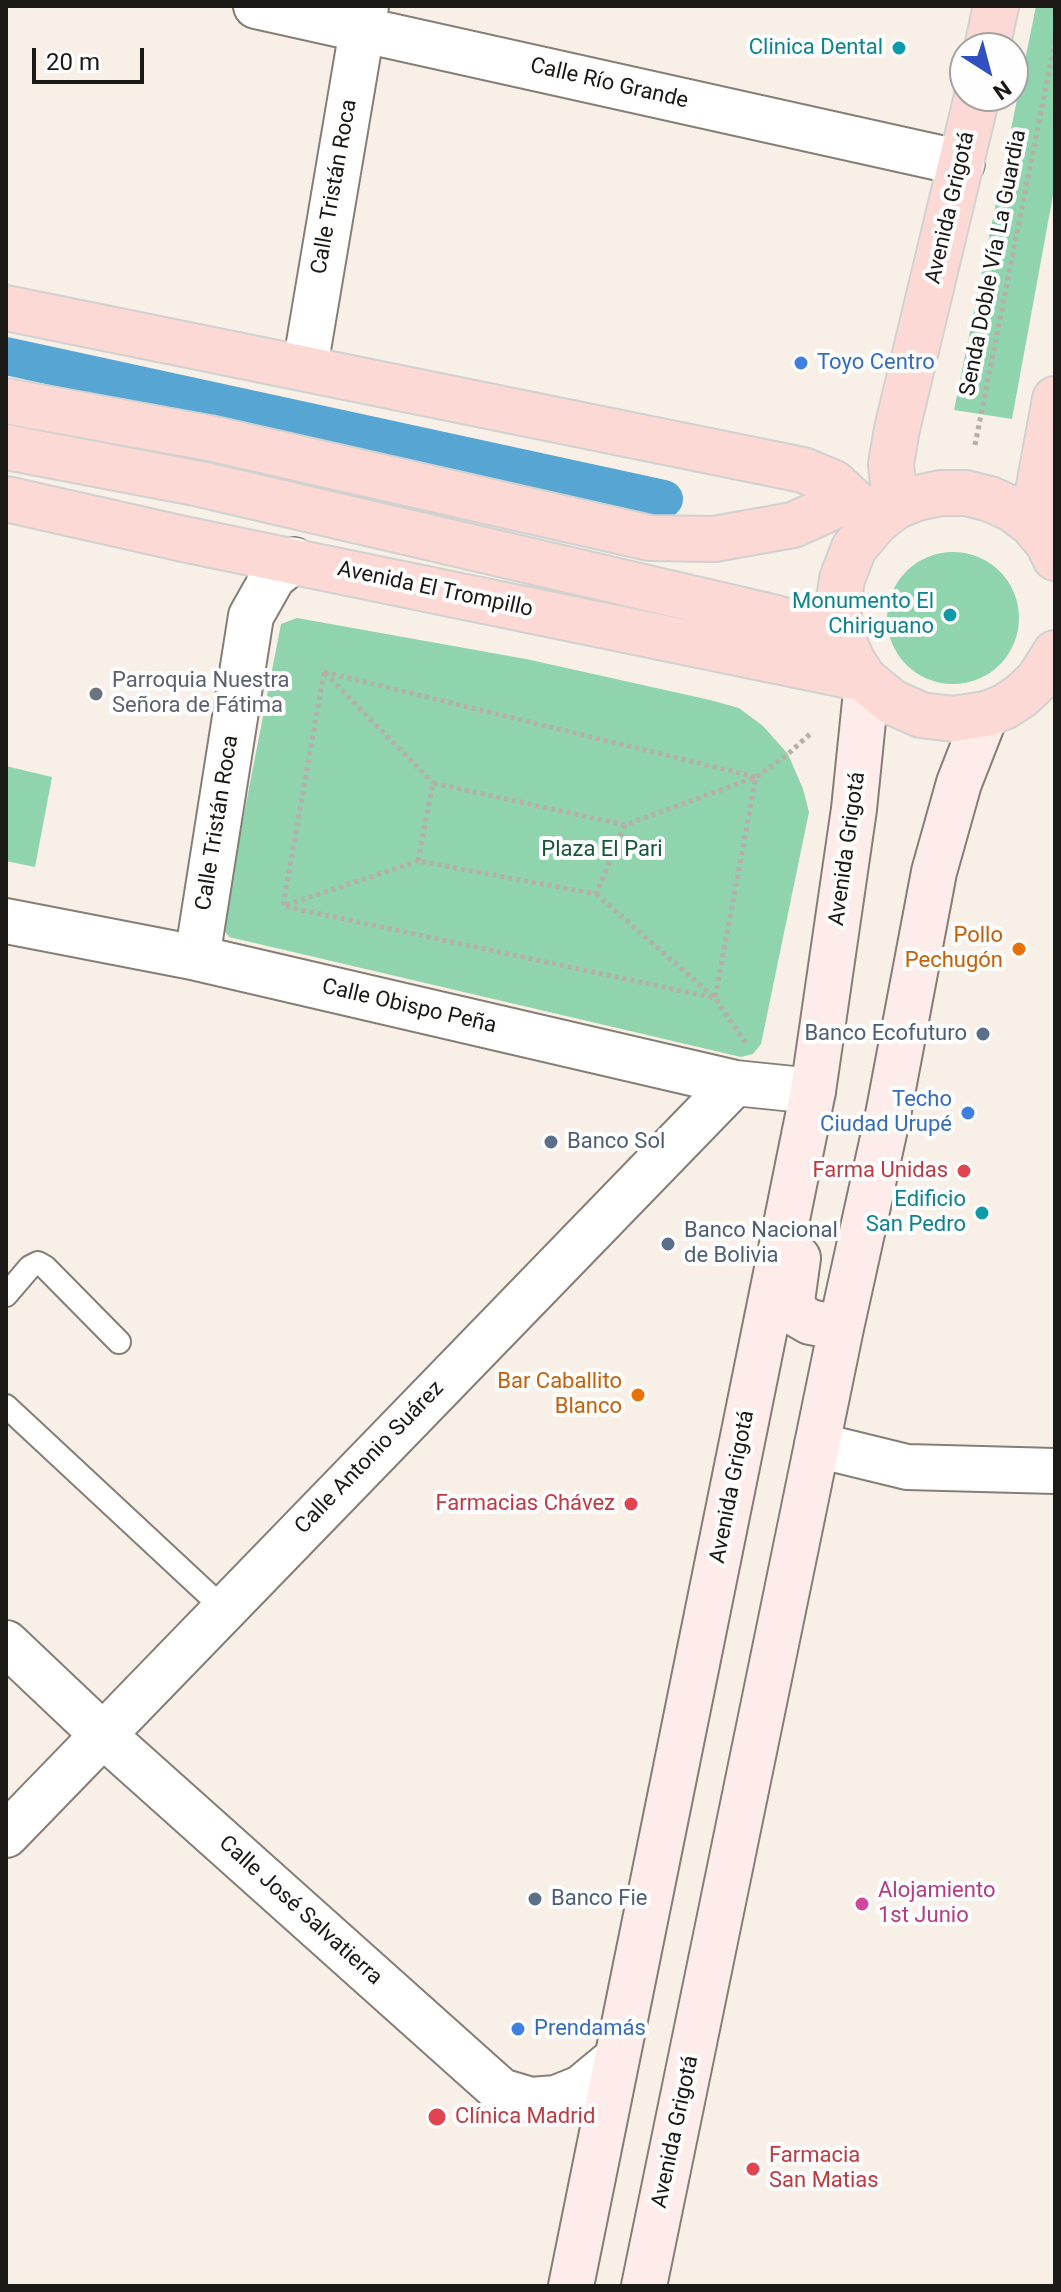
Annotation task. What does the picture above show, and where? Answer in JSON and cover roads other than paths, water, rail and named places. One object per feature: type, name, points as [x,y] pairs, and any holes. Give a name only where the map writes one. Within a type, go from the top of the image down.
[{"type":"main road","points":[[990,32],[996,6]]},
{"type":"main road","name":"Avenida Grigotá","points":[[874,510],[891,464],[973,112]]},
{"type":"main road","points":[[6,308],[803,470],[834,483],[874,510]]},
{"type":"main road","points":[[1047,542],[1055,399]]},
{"type":"main road","points":[[6,401],[209,438],[650,538],[714,539],[874,510],[941,493],[966,493],[1012,509],[1047,542]]},
{"type":"main road","points":[[6,447],[200,484],[776,618],[843,639]]},
{"type":"main road","name":"Avenida El Trompillo","points":[[6,499],[188,540],[866,681]]},
{"type":"main road","points":[[874,510],[842,579],[839,619],[852,660],[866,681],[892,702],[921,715],[953,719],[1033,709],[1038,680],[1055,653]]},
{"type":"main road","name":"Avenida Grigotá","points":[[571,2286],[816,1072],[861,761],[866,681]]},
{"type":"main road","name":"Avenida Grigotá","points":[[644,2286],[841,1328],[888,1115],[934,872],[959,783],[1033,709]]},
{"type":"main road","points":[[816,1072],[822,1106],[792,1301],[798,1315],[810,1322],[841,1328]]},
{"type":"street","name":"Calle Río Grande","points":[[256,6],[364,18],[962,163]]},
{"type":"street","name":"Calle Tristán Roca","points":[[305,367],[364,18]]},
{"type":"street","name":"Calle Tristán Roca","points":[[197,958],[251,616],[273,577],[294,560]]},
{"type":"street","name":"Calle Obispo Peña","points":[[6,921],[197,958],[741,1083],[816,1072]]},
{"type":"street","name":"Calle Antonio Suárez","points":[[6,1835],[741,1083]]},
{"type":"street","points":[[817,1445],[907,1467],[1055,1471]]},
{"type":"street","name":"Calle José Salvatierra","points":[[6,1643],[102,1734],[501,2091],[531,2100],[556,2098],[581,2088],[616,2059]]},
{"type":"lane","points":[[6,1295],[30,1267],[38,1263],[119,1342]]},
{"type":"lane","points":[[6,1406],[224,1609]]},
{"type":"waterway","points":[[6,356],[664,499]]},
{"type":"place","name":"Clinica Dental","points":[[899,48]]},
{"type":"place","name":"Toyo Centro","points":[[801,363]]},
{"type":"place","name":"Monumento El Chiriguano","points":[[950,615]]},
{"type":"place","name":"Parroquia Nuestra Señora de Fátima","points":[[96,694]]},
{"type":"place","name":"Pollo Pechugón","points":[[1019,949]]},
{"type":"place","name":"Banco Ecofuturo","points":[[983,1034]]},
{"type":"place","name":"Techo Ciudad Urupé","points":[[968,1113]]},
{"type":"place","name":"Banco Sol","points":[[551,1142]]},
{"type":"place","name":"Farma Unidas","points":[[964,1171]]},
{"type":"place","name":"Edificio San Pedro","points":[[982,1213]]},
{"type":"place","name":"Banco Nacional de Bolivia","points":[[668,1244]]},
{"type":"place","name":"Bar Caballito Blanco","points":[[638,1395]]},
{"type":"place","name":"Farmacias Chávez","points":[[631,1504]]},
{"type":"place","name":"Banco Fie","points":[[535,1899]]},
{"type":"place","name":"Alojamiento 1st Junio","points":[[862,1904]]},
{"type":"place","name":"Prendamás","points":[[518,2029]]},
{"type":"place","name":"Clínica Madrid","points":[[437,2117]]},
{"type":"place","name":"Farmacia San Matias","points":[[753,2169]]},
{"type":"park label","name":"Plaza El Pari","points":[[602,850]]}]
